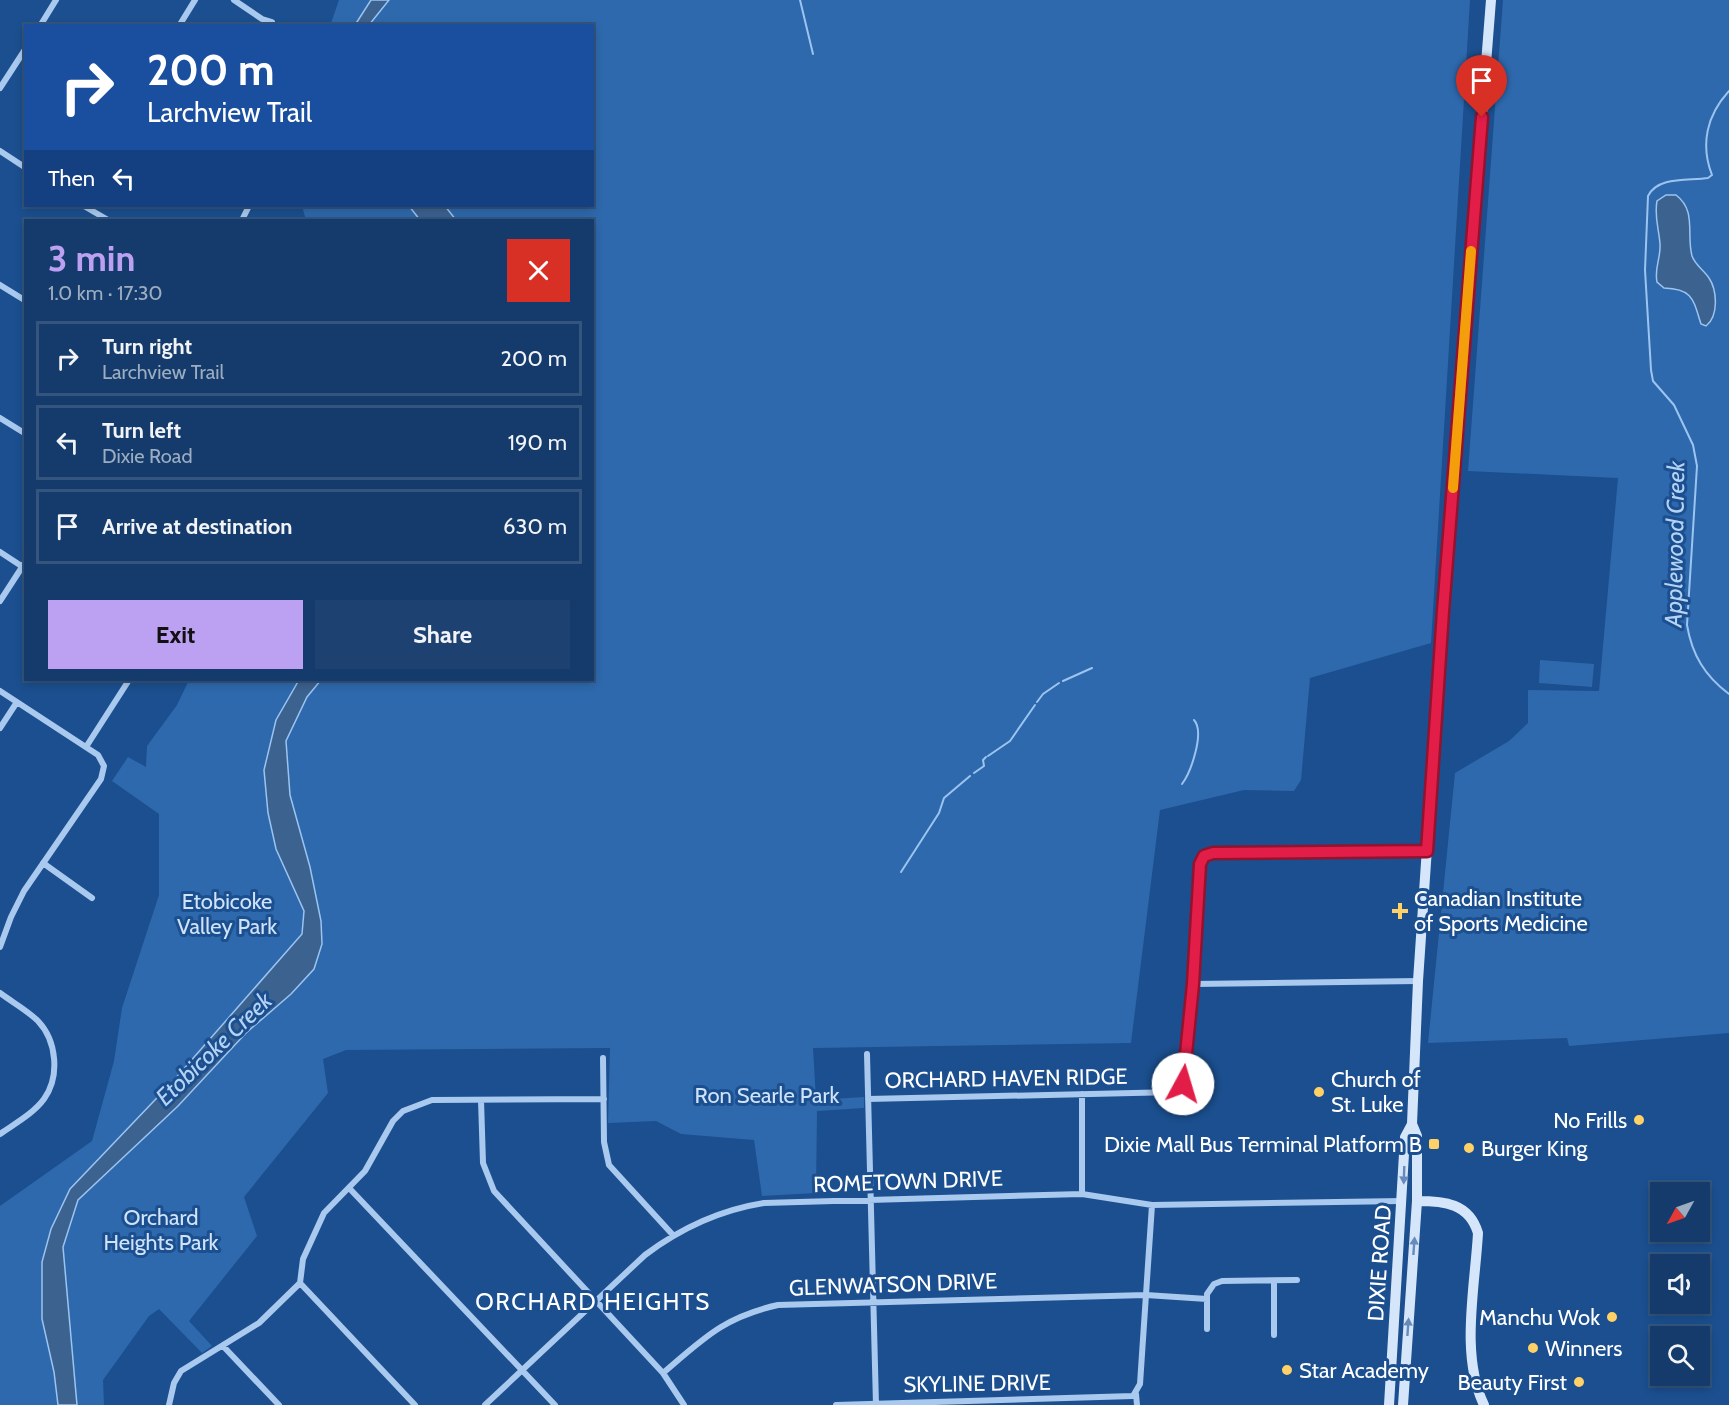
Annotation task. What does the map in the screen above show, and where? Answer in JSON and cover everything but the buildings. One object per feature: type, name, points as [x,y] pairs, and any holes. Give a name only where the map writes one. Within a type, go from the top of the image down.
[{"type":"main road","name":"DIXIE ROAD","points":[[1403,1405],[1417,1201],[1417,1136],[1412,1124],[1418,981],[1443,611],[1491,0]]},
{"type":"main road","name":"DIXIE ROAD","points":[[1389,1405],[1405,1137],[1412,1124]]},
{"type":"main road","points":[[1417,1201],[1440,1201],[1461,1208],[1475,1222],[1478,1233],[1470,1358],[1475,1386],[1484,1405]]},
{"type":"street","points":[[41,24],[57,0]]},
{"type":"street","points":[[180,24],[195,0]]},
{"type":"street","points":[[234,0],[262,19],[272,22]]},
{"type":"street","points":[[0,88],[24,51]]},
{"type":"street","points":[[0,151],[24,167]]},
{"type":"street","points":[[86,207],[106,219]]},
{"type":"street","points":[[0,285],[24,301]]},
{"type":"street","points":[[0,418],[24,433]]},
{"type":"street","points":[[0,552],[24,565],[0,601]]},
{"type":"street","points":[[86,747],[128,681]]},
{"type":"street","points":[[0,691],[86,747],[98,756],[105,766],[101,779],[43,863],[11,917],[0,947]]},
{"type":"street","points":[[0,728],[16,702]]},
{"type":"street","points":[[1418,981],[1193,984],[1200,864],[1206,855],[1427,851]]},
{"type":"street","points":[[43,863],[92,898]]},
{"type":"street","name":"ORCHARD HAVEN RIDGE","points":[[868,1099],[1169,1094],[1180,1089],[1185,1078],[1193,984]]},
{"type":"street","points":[[0,993],[41,1025],[50,1041],[54,1065],[51,1083],[44,1100],[0,1134]]},
{"type":"street","points":[[867,1054],[876,1404]]},
{"type":"street","points":[[603,1058],[604,1142],[609,1165],[672,1234]]},
{"type":"street","points":[[1082,1094],[1082,1194]]},
{"type":"street","points":[[169,1405],[174,1383],[181,1371],[259,1323],[300,1284],[303,1259],[317,1225],[334,1201],[350,1189],[369,1165],[393,1121],[404,1111],[432,1100],[604,1099]]},
{"type":"street","points":[[481,1100],[483,1163],[494,1191],[663,1373],[684,1405]]},
{"type":"street","points":[[350,1189],[555,1405]]},
{"type":"street","name":"ROMETOWN DRIVE","points":[[485,1405],[645,1255],[672,1234],[740,1207],[765,1203],[1082,1194],[1152,1205],[1402,1201]]},
{"type":"street","points":[[1137,1405],[1136,1394],[1140,1384],[1152,1205]]},
{"type":"street","points":[[1208,1329],[1207,1299],[1210,1287],[1218,1282],[1297,1280]]},
{"type":"street","points":[[1274,1281],[1274,1335]]},
{"type":"street","points":[[300,1284],[415,1405]]},
{"type":"street","name":"GLENWATSON DRIVE","points":[[663,1373],[713,1331],[741,1314],[778,1305],[1146,1295],[1207,1299]]},
{"type":"street","points":[[223,1346],[279,1405]]},
{"type":"street","name":"SKYLINE DRIVE","points":[[836,1405],[1118,1397],[1136,1394]]},
{"type":"street","points":[[1118,1397],[1122,1405]]},
{"type":"green space","points":[[339,0],[371,0],[356,24],[331,24]]},
{"type":"green space","points":[[389,0],[1470,0],[1431,643],[1310,678],[1301,780],[1294,791],[1244,790],[1160,810],[1131,1043],[813,1048],[816,1100],[864,1097],[864,1108],[817,1111],[816,1193],[762,1196],[754,1140],[681,1134],[656,1121],[608,1123],[610,1048],[346,1050],[323,1059],[328,1093],[244,1197],[257,1236],[189,1321],[212,1346],[202,1353],[159,1309],[149,1316],[103,1380],[104,1405],[77,1405],[63,1247],[78,1200],[130,1152],[246,1033],[291,994],[314,969],[322,944],[321,921],[310,867],[290,795],[286,741],[307,697],[320,681],[594,681],[594,219],[455,219],[446,207],[594,207],[594,24],[370,24]]},
{"type":"green space","points":[[1503,0],[1729,0],[1729,1033],[1569,1046],[1567,1038],[1428,1043],[1455,773],[1509,741],[1528,723],[1528,690],[1599,691],[1618,478],[1468,471]]},
{"type":"green space","points":[[302,207],[410,207],[419,219],[306,219]]},
{"type":"green space","points":[[1540,660],[1594,664],[1592,687],[1539,683]]},
{"type":"green space","name":"Etobicoke Valley Park","points":[[189,681],[298,681],[276,720],[276,849],[304,911],[302,934],[174,1080],[70,1189],[51,1229],[42,1262],[58,1405],[0,1405],[0,1206],[92,1141],[114,1061],[122,1008],[159,895],[159,814],[112,781],[128,757],[146,767],[147,746],[177,705]]},
{"type":"water","points":[[371,0],[389,0],[370,24],[356,24]]},
{"type":"water","points":[[1666,195],[1676,195],[1687,208],[1692,256],[1709,278],[1714,289],[1715,310],[1706,326],[1701,324],[1693,302],[1686,293],[1664,288],[1657,282],[1660,244],[1656,207],[1657,201]]},
{"type":"water","points":[[410,207],[446,207],[455,219],[419,219]]},
{"type":"water","name":"Etobicoke Creek","points":[[298,681],[320,681],[307,697],[286,741],[290,795],[310,867],[321,921],[322,944],[314,969],[291,994],[246,1033],[178,1106],[78,1200],[63,1247],[77,1405],[58,1405],[54,1372],[42,1319],[42,1262],[51,1229],[70,1189],[174,1080],[302,934],[304,911],[276,849],[268,813],[264,770],[276,720]]},
{"type":"waterway","points":[[800,0],[813,54]]},
{"type":"waterway","name":"Applewood Creek","points":[[1729,91],[1715,110],[1708,130],[1706,152],[1712,175],[1708,178],[1666,182],[1659,185],[1648,196],[1645,270],[1653,381],[1674,405],[1693,445],[1697,466],[1687,625],[1689,636],[1706,672],[1729,694]]},
{"type":"waterway","points":[[1063,681],[1092,668]]},
{"type":"waterway","points":[[1037,702],[1043,694],[1059,683]]},
{"type":"waterway","points":[[988,756],[1010,741],[1035,705]]},
{"type":"waterway","points":[[1182,784],[1196,752],[1198,733],[1194,720]]},
{"type":"waterway","points":[[974,773],[984,766],[983,760],[986,757]]},
{"type":"waterway","points":[[901,872],[939,813],[944,798],[970,776]]},
{"type":"slow traffic","points":[[1453,488],[1471,251]]},
{"type":"place","name":"Canadian Institute of Sports Medicine","points":[[1400,911]]},
{"type":"place","name":"Church of St. Luke","points":[[1319,1092]]},
{"type":"place","name":"No Frills","points":[[1639,1120]]},
{"type":"place","name":"Dixie Mall Bus Terminal Platform B","points":[[1434,1144]]},
{"type":"place","name":"Burger King","points":[[1469,1148]]},
{"type":"place","name":"Manchu Wok","points":[[1612,1317]]},
{"type":"place","name":"Winners","points":[[1533,1348]]},
{"type":"place","name":"Star Academy","points":[[1287,1370]]},
{"type":"place","name":"Beauty First","points":[[1579,1382]]},
{"type":"district","name":"ORCHARD HEIGHTS","points":[[593,1302]]},
{"type":"route","points":[[1183,1084],[1193,984],[1200,864],[1204,856],[1213,853],[1427,851],[1443,611],[1482,117]]},
{"type":"park label","name":"Ron Searle Park","points":[[767,1095]]},
{"type":"park label","name":"Orchard Heights Park","points":[[161,1230]]}]
